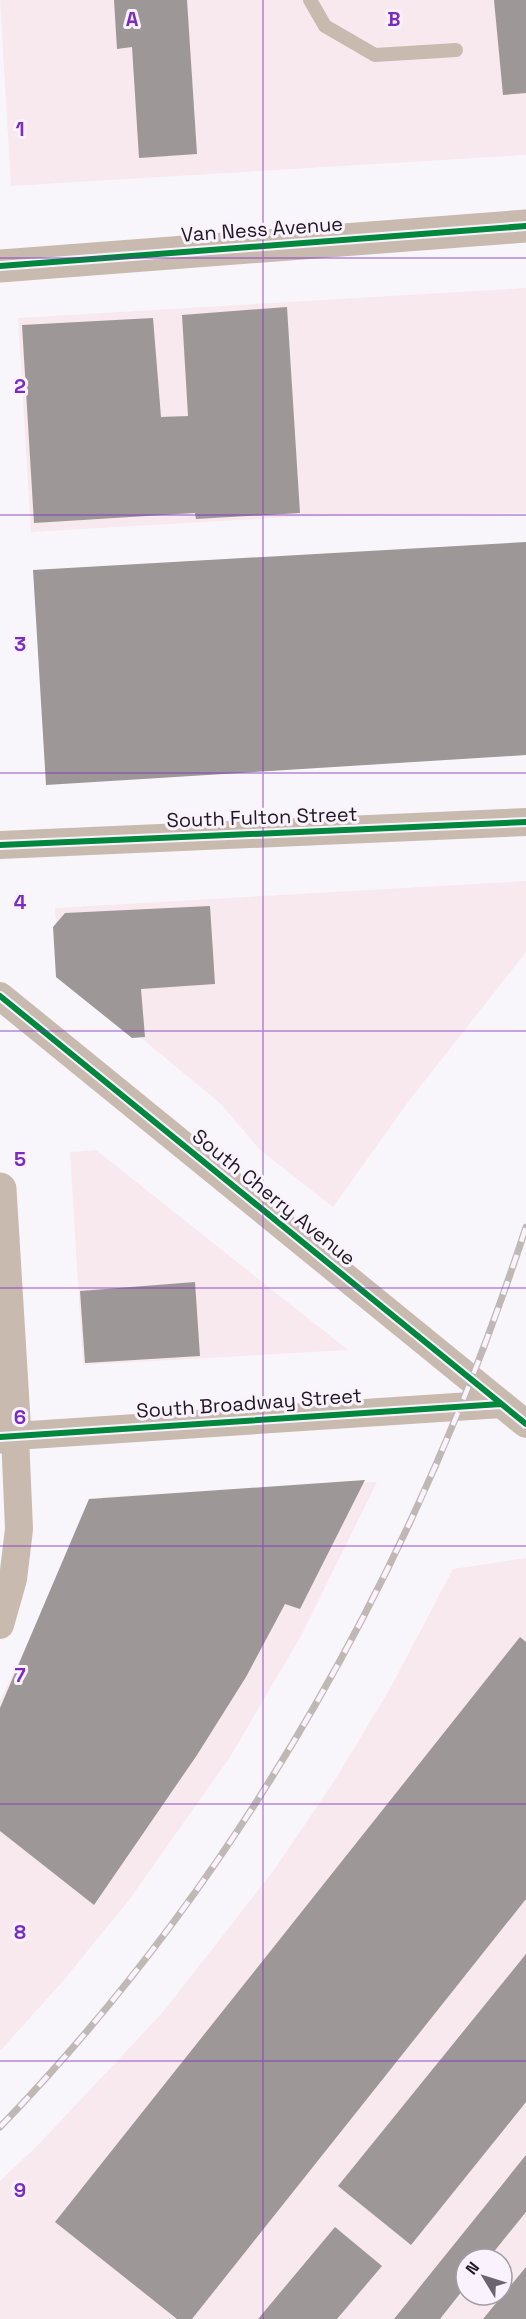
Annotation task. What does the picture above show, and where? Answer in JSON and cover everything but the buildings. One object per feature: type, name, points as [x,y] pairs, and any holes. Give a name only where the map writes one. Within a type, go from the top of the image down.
[{"type":"street","name":"Van Ness Avenue","points":[[0,266],[526,226]]},
{"type":"street","name":"South Fulton Street","points":[[0,845],[526,822]]},
{"type":"street","name":"South Cherry Avenue","points":[[0,996],[526,1425]]},
{"type":"street","points":[[0,1189],[8,1436],[19,1529],[13,1579],[0,1624]]},
{"type":"street","name":"South Broadway Street","points":[[8,1436],[501,1404]]},
{"type":"lane","points":[[310,0],[325,26],[375,55],[456,50]]},
{"type":"shaded area","points":[[0,0],[526,0],[526,155],[11,186]]},
{"type":"shaded area","points":[[526,288],[526,513],[290,517],[31,532],[18,318]]},
{"type":"shaded area","points":[[526,881],[526,952],[408,1102],[333,1207],[260,1150],[221,1104],[59,970],[55,908]]},
{"type":"shaded area","points":[[96,1150],[348,1350],[83,1365],[70,1152]]},
{"type":"shaded area","points":[[377,1482],[301,1636],[230,1757],[129,1900],[63,1981],[0,2051],[0,1701],[42,1613],[103,1497]]},
{"type":"shaded area","points":[[526,1558],[526,2319],[0,2319],[0,2181],[39,2144],[163,2012],[274,1870],[335,1780],[391,1687],[453,1569]]},
{"type":"railway","points":[[0,2127],[88,2030],[170,1927],[245,1819],[314,1707],[376,1591],[433,1472],[482,1351],[526,1227]]},
{"type":"cycle path","points":[[0,266],[526,226]]},
{"type":"cycle path","points":[[0,845],[526,822]]},
{"type":"cycle path","points":[[0,996],[526,1424]]},
{"type":"cycle path","points":[[0,1437],[501,1404]]}]
